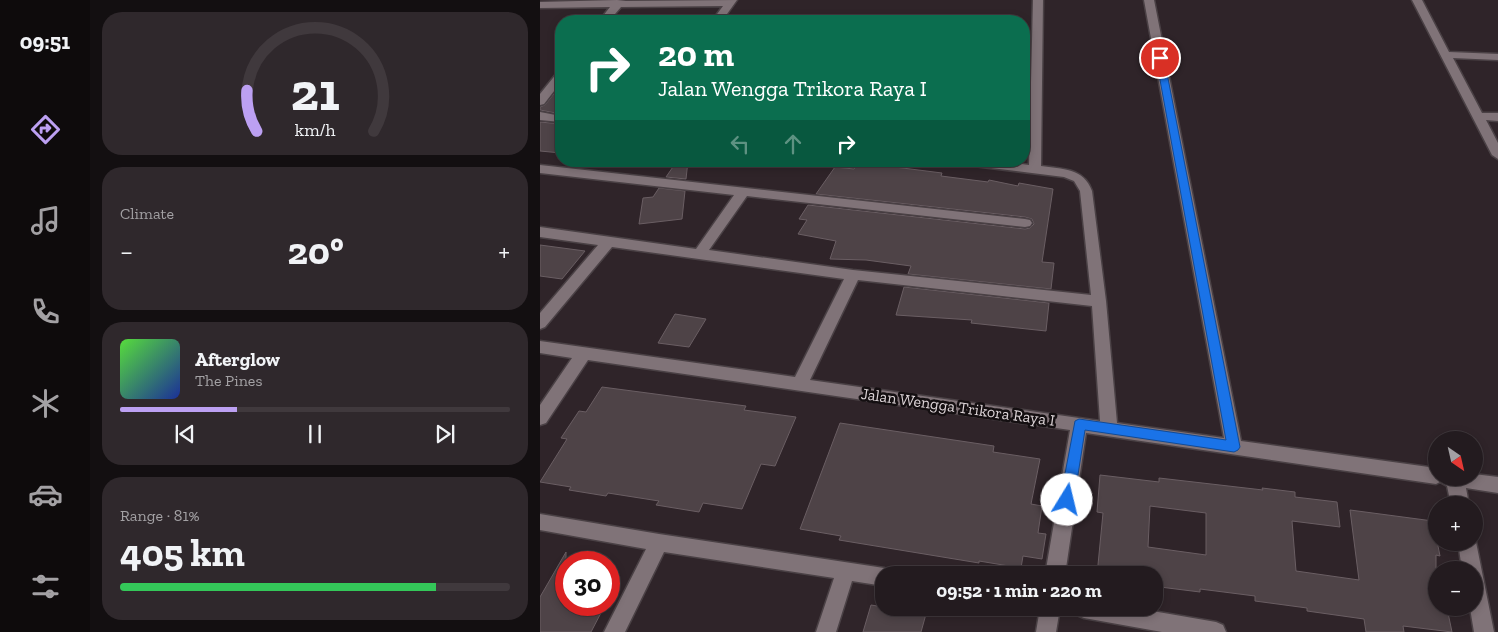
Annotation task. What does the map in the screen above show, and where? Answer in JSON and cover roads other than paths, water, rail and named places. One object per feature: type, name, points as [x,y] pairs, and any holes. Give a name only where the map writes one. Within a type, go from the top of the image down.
[{"type":"street","points":[[1035,169],[1038,0]]},
{"type":"street","points":[[1148,0],[1234,447]]},
{"type":"street","points":[[1417,0],[1498,155]]},
{"type":"street","points":[[540,6],[731,1]]},
{"type":"street","points":[[721,15],[731,1]]},
{"type":"street","points":[[609,15],[619,3]]},
{"type":"street","points":[[1446,55],[1498,57]]},
{"type":"street","points":[[540,102],[555,83]]},
{"type":"street","points":[[540,116],[555,118]]},
{"type":"street","points":[[1477,116],[1498,117]]},
{"type":"street","points":[[1018,167],[1075,175],[1083,181],[1086,191],[1099,301],[1109,428]]},
{"type":"street","points":[[540,169],[1025,223]]},
{"type":"street","points":[[700,253],[743,192]]},
{"type":"street","points":[[540,232],[853,275],[1099,301]]},
{"type":"street","points":[[540,323],[609,241]]},
{"type":"street","points":[[800,384],[853,275]]},
{"type":"street","name":"Jalan Wengga Trikora Raya I","points":[[540,347],[1428,475]]},
{"type":"street","points":[[540,418],[584,353]]},
{"type":"street","points":[[1056,566],[1079,424]]},
{"type":"street","points":[[1483,483],[1498,485]]},
{"type":"street","points":[[540,522],[660,543],[875,576]]},
{"type":"street","points":[[614,632],[660,543]]},
{"type":"street","points":[[826,632],[846,571]]},
{"type":"street","points":[[1046,632],[1049,616]]},
{"type":"street","points":[[1128,616],[1216,632]]},
{"type":"street","points":[[1481,616],[1484,632]]}]
